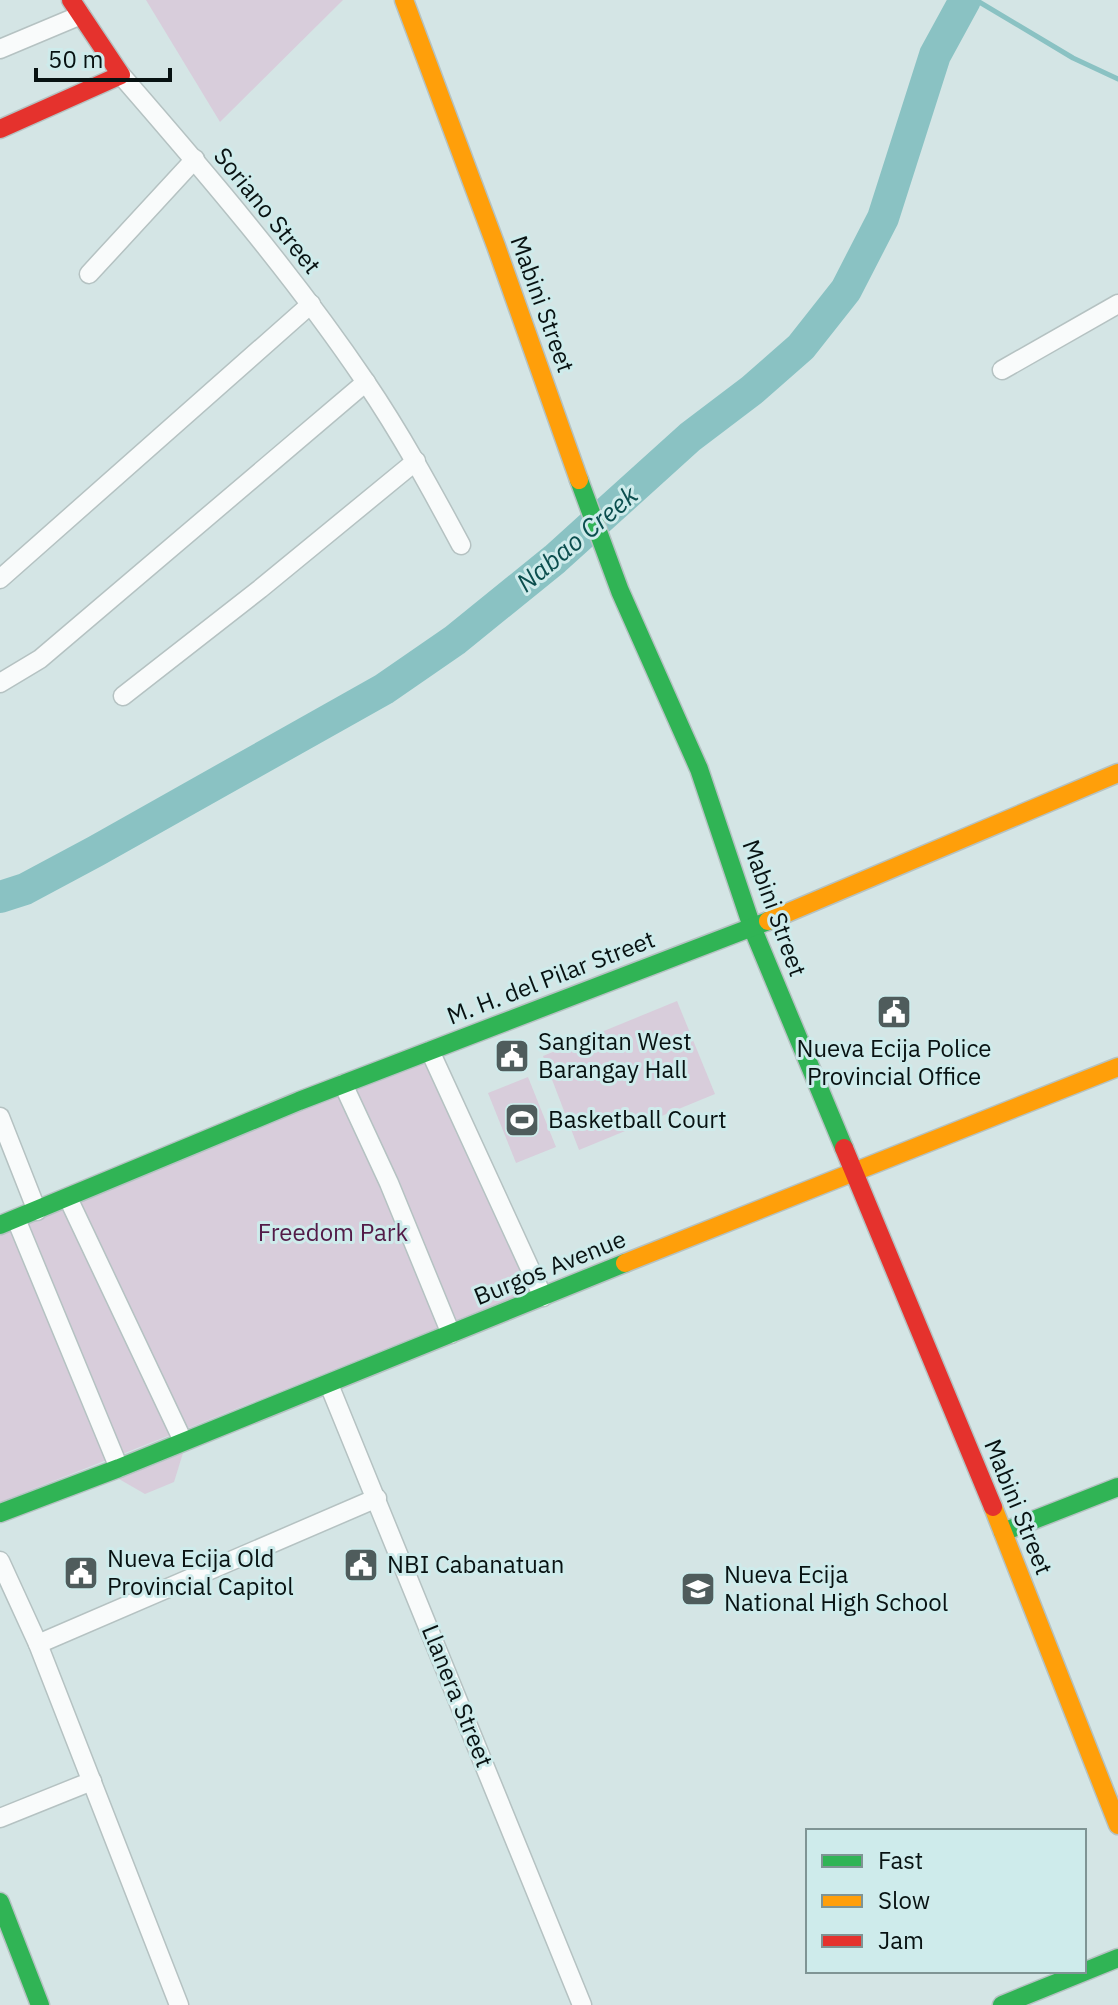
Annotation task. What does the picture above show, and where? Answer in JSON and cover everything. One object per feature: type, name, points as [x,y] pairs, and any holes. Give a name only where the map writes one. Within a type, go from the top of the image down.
[{"type":"main road","name":"Mabini Street","points":[[404,0],[620,591],[699,769],[752,927],[1003,1532],[1118,1825]]},
{"type":"main road","name":"Soriano Street","points":[[76,8],[121,75]]},
{"type":"main road","points":[[0,129],[121,75]]},
{"type":"main road","name":"M. H. del Pilar Street","points":[[8,1222],[343,1084],[752,927],[1118,773]]},
{"type":"main road","name":"Burgos Avenue","points":[[0,1513],[1118,1067]]},
{"type":"main road","points":[[1003,1532],[1118,1487]]},
{"type":"main road","points":[[0,1902],[40,2005]]},
{"type":"main road","points":[[1086,1971],[1118,1958]]},
{"type":"main road","points":[[1002,2005],[1081,1973]]},
{"type":"street","points":[[0,49],[76,8]]},
{"type":"street","name":"Soriano Street","points":[[121,75],[254,230],[311,304],[416,461],[461,545]]},
{"type":"street","points":[[89,274],[195,159]]},
{"type":"street","points":[[0,579],[311,304]]},
{"type":"street","points":[[1002,370],[1118,304]]},
{"type":"street","points":[[0,683],[40,659],[366,382]]},
{"type":"street","points":[[123,696],[416,461]]},
{"type":"street","points":[[430,1051],[543,1297]]},
{"type":"street","points":[[343,1084],[389,1183],[451,1334]]},
{"type":"street","points":[[0,1117],[37,1211]]},
{"type":"street","points":[[68,1198],[183,1441]]},
{"type":"street","points":[[8,1222],[119,1468]]},
{"type":"street","name":"Llanera Street","points":[[330,1387],[581,2005]]},
{"type":"street","points":[[38,1644],[377,1498]]},
{"type":"street","points":[[0,1561],[38,1644],[179,2005]]},
{"type":"street","points":[[0,1818],[92,1781]]},
{"type":"green space","points":[[146,0],[343,0],[220,122]]},
{"type":"green space","points":[[677,1001],[715,1094],[579,1150],[543,1056]]},
{"type":"green space","name":"Freedom Park","points":[[429,1057],[531,1290],[0,1502],[0,1231]]},
{"type":"green space","name":"Basketball Court","points":[[528,1077],[556,1147],[516,1163],[488,1093]]},
{"type":"green space","points":[[183,1453],[174,1482],[145,1494],[119,1479]]},
{"type":"waterway","name":"Nabao Creek","points":[[0,897],[25,889],[96,851],[384,689],[455,640],[555,559],[690,437],[752,390],[801,347],[846,290],[883,218],[935,55],[965,0]]},
{"type":"waterway","name":"Nabao Creek","points":[[976,0],[1073,58],[1118,79]]},
{"type":"traffic: fast","points":[[579,480],[620,591],[699,769],[752,927],[844,1148]]},
{"type":"traffic: fast","points":[[0,1225],[299,1101],[768,921]]},
{"type":"traffic: fast","points":[[0,1513],[119,1468],[625,1263]]},
{"type":"traffic: fast","points":[[1003,1532],[1118,1487]]},
{"type":"traffic: fast","points":[[0,1902],[40,2005]]},
{"type":"traffic: fast","points":[[1086,1971],[1118,1958]]},
{"type":"traffic: fast","points":[[1002,2005],[1081,1973]]},
{"type":"traffic: slow","points":[[404,0],[579,480]]},
{"type":"traffic: slow","points":[[768,921],[1118,773]]},
{"type":"traffic: slow","points":[[625,1263],[1118,1067]]},
{"type":"traffic: slow","points":[[993,1507],[1118,1825]]},
{"type":"traffic: jam","points":[[0,129],[121,75],[71,0]]},
{"type":"traffic: jam","points":[[844,1148],[993,1507]]},
{"type":"place","name":"Nueva Ecija Police Provincial Office","points":[[894,1012]]},
{"type":"place","name":"Sangitan West Barangay Hall","points":[[512,1056]]},
{"type":"place","name":"Basketball Court","points":[[522,1120]]},
{"type":"place","name":"NBI Cabanatuan","points":[[361,1565]]},
{"type":"place","name":"Nueva Ecija Old Provincial Capitol","points":[[81,1573]]},
{"type":"place","name":"Nueva Ecija National High School","points":[[698,1589]]}]
